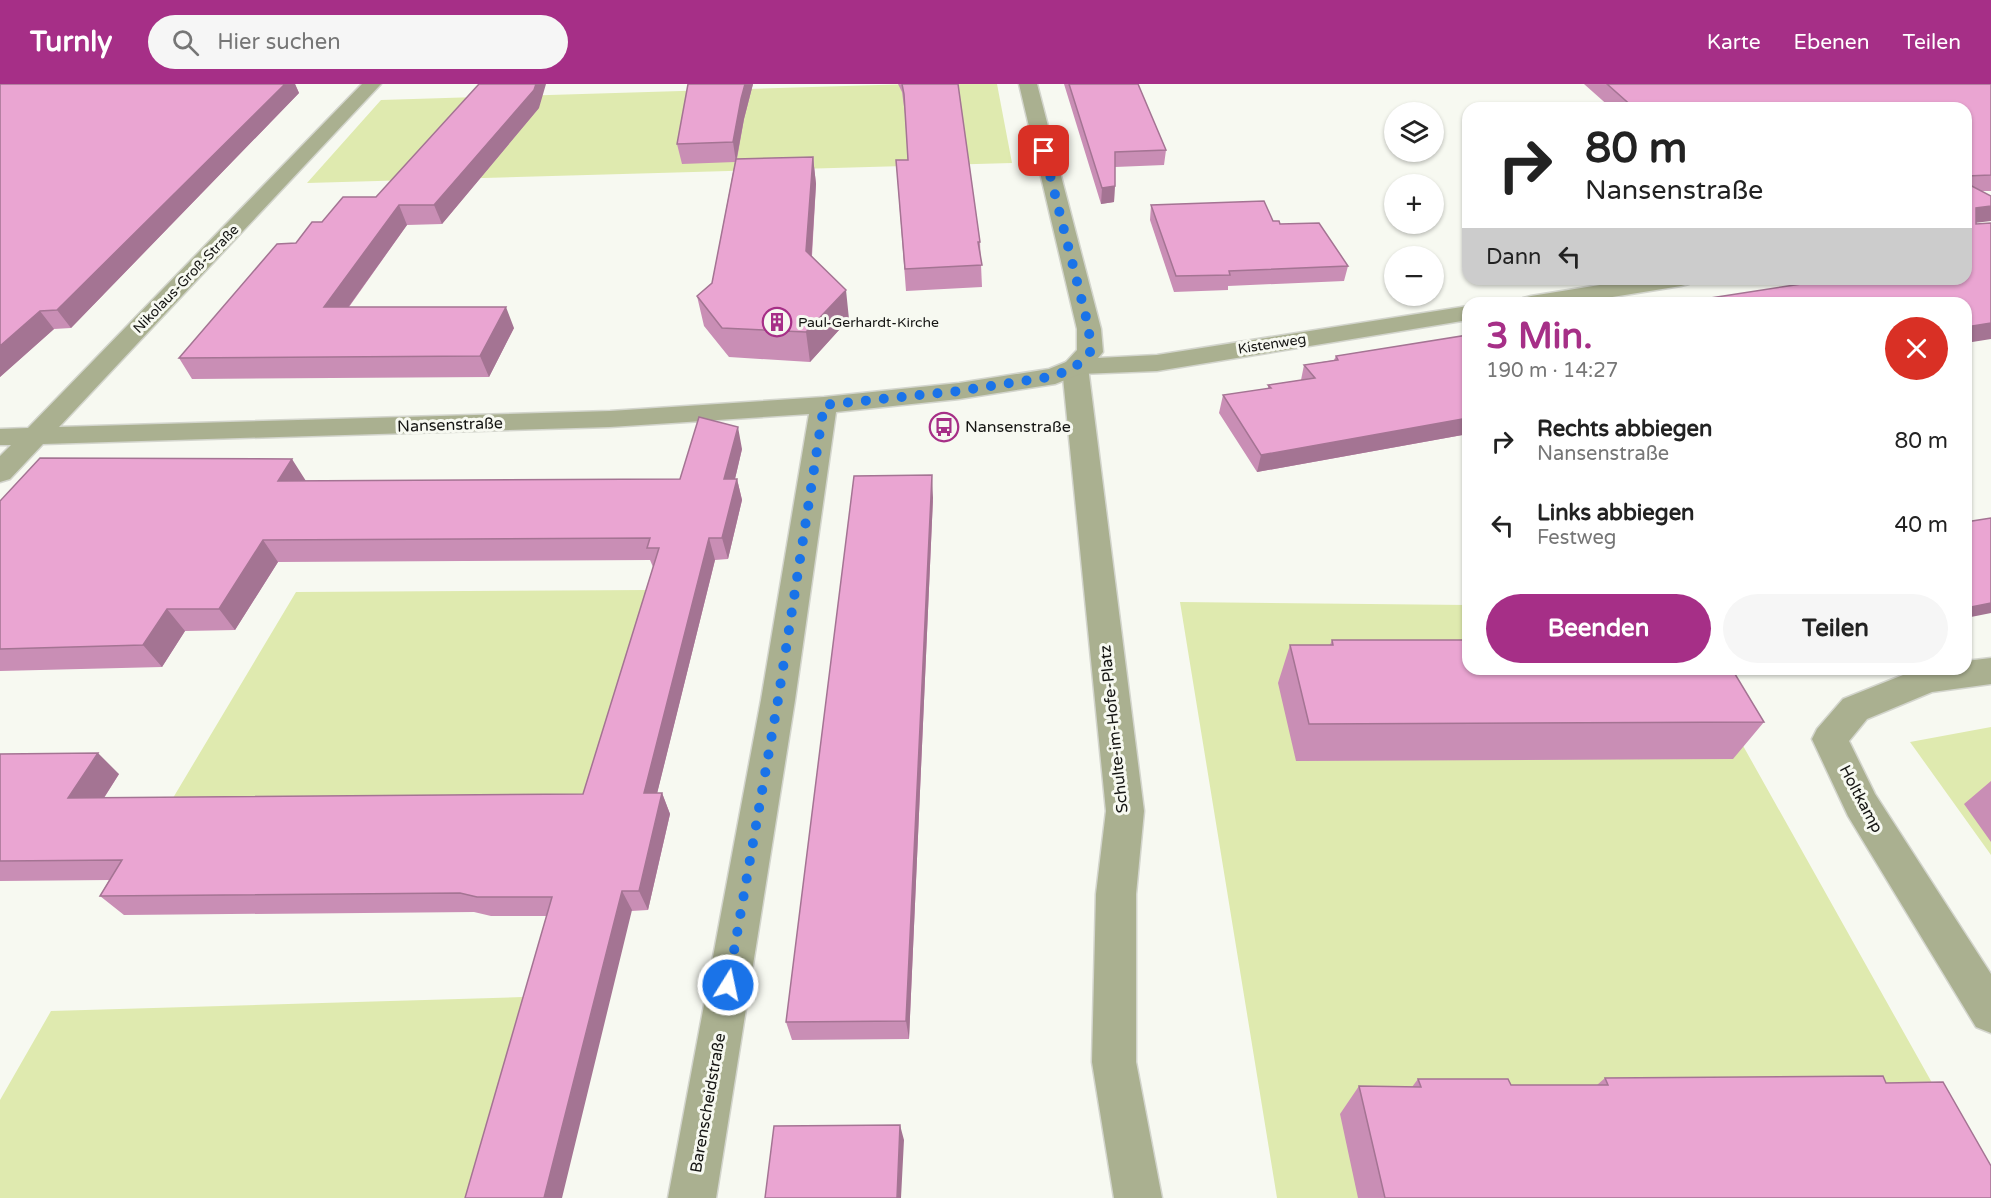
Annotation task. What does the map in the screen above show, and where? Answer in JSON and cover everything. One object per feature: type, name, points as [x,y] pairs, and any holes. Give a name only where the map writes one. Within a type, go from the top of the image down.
[{"type":"street","name":"Nikolaus-Groß-Straße","points":[[0,473],[372,84]]},
{"type":"street","points":[[1028,84],[1089,329],[1090,352],[1075,367]]},
{"type":"street","points":[[1568,297],[1644,285]]},
{"type":"street","name":"Kistenweg","points":[[1075,367],[1157,363],[1462,314]]},
{"type":"street","name":"Nansenstraße","points":[[0,437],[384,428],[610,419],[824,405],[959,391],[1055,376],[1075,367]]},
{"type":"street","name":"Schulte-im-Hofe-Platz","points":[[1075,367],[1125,811],[1116,894],[1114,1062],[1138,1198]]},
{"type":"street","name":"Barenscheidstraße","points":[[692,1198],[778,700],[824,405]]},
{"type":"street","name":"Holtkamp","points":[[1972,673],[1991,670]]},
{"type":"street","name":"Holtkamp","points":[[1956,675],[1928,679],[1855,709],[1830,738],[1861,806],[1991,1012]]},
{"type":"green space","points":[[912,84],[997,84],[1012,163],[307,183],[381,100]]},
{"type":"green space","points":[[647,590],[584,806],[167,808],[296,592]]},
{"type":"green space","points":[[1180,602],[1462,605],[1462,675],[1703,675],[1991,1188],[1991,1198],[1277,1198]]},
{"type":"green space","points":[[1991,727],[1991,855],[1910,742]]},
{"type":"green space","points":[[523,997],[468,1198],[0,1198],[0,1100],[51,1011]]},
{"type":"building","points":[[0,84],[285,84],[57,310],[40,311],[0,346]]},
{"type":"building","points":[[479,84],[536,84],[534,90],[434,205],[399,205],[324,307],[506,307],[480,356],[179,358],[277,244],[296,243],[312,222],[322,222],[343,197],[376,197]]},
{"type":"building","points":[[688,84],[745,84],[733,142],[677,144]]},
{"type":"building","points":[[902,84],[958,84],[982,265],[905,269],[896,160],[908,160]]},
{"type":"building","points":[[1069,84],[1138,84],[1166,150],[1115,152],[1115,186],[1102,188]]},
{"type":"building","points":[[1607,84],[1991,84],[1991,175],[1972,176],[1972,102],[1627,102]]},
{"type":"building","points":[[813,157],[806,251],[846,290],[806,332],[722,328],[697,296],[712,283],[736,159]]},
{"type":"building","points":[[1972,186],[1991,196],[1991,206],[1976,208],[1976,224],[1991,223],[1991,323],[1972,326],[1972,297],[1717,297],[1795,285],[1972,285]]},
{"type":"building","points":[[1264,201],[1273,221],[1279,221],[1280,224],[1319,223],[1348,266],[1229,271],[1230,275],[1176,276],[1151,205]]},
{"type":"building","points":[[1462,336],[1462,419],[1261,455],[1223,395],[1271,388],[1268,385],[1315,378],[1304,365],[1338,360],[1336,356]]},
{"type":"building","points":[[699,417],[738,427],[724,479],[737,479],[722,538],[709,538],[644,793],[662,793],[639,891],[622,891],[544,1198],[465,1198],[552,897],[477,897],[460,893],[100,896],[122,860],[0,861],[0,754],[98,753],[68,798],[583,794],[659,548],[647,548],[650,538],[263,540],[219,609],[167,609],[143,645],[0,649],[0,501],[40,458],[292,459],[278,481],[680,479]]},
{"type":"building","points":[[932,475],[906,1021],[786,1022],[854,476]]},
{"type":"building","points":[[1991,518],[1991,603],[1972,607],[1972,521]]},
{"type":"building","points":[[1332,640],[1462,640],[1462,675],[1736,675],[1764,722],[1309,724],[1290,645],[1333,645]]},
{"type":"building","points":[[1883,1076],[1886,1083],[1943,1082],[1991,1166],[1991,1198],[1385,1198],[1359,1086],[1421,1087],[1418,1079],[1508,1079],[1511,1085],[1608,1085],[1605,1078]]},
{"type":"building","points":[[900,1125],[897,1198],[765,1198],[774,1126]]},
{"type":"place","name":"Paul-Gerhardt-Kirche","points":[[777,322]]},
{"type":"place","name":"Nansenstraße","points":[[944,427]]},
{"type":"route","points":[[728,985],[778,700],[824,405],[959,391],[1055,376],[1075,367],[1090,352],[1089,329],[1044,151]]}]
